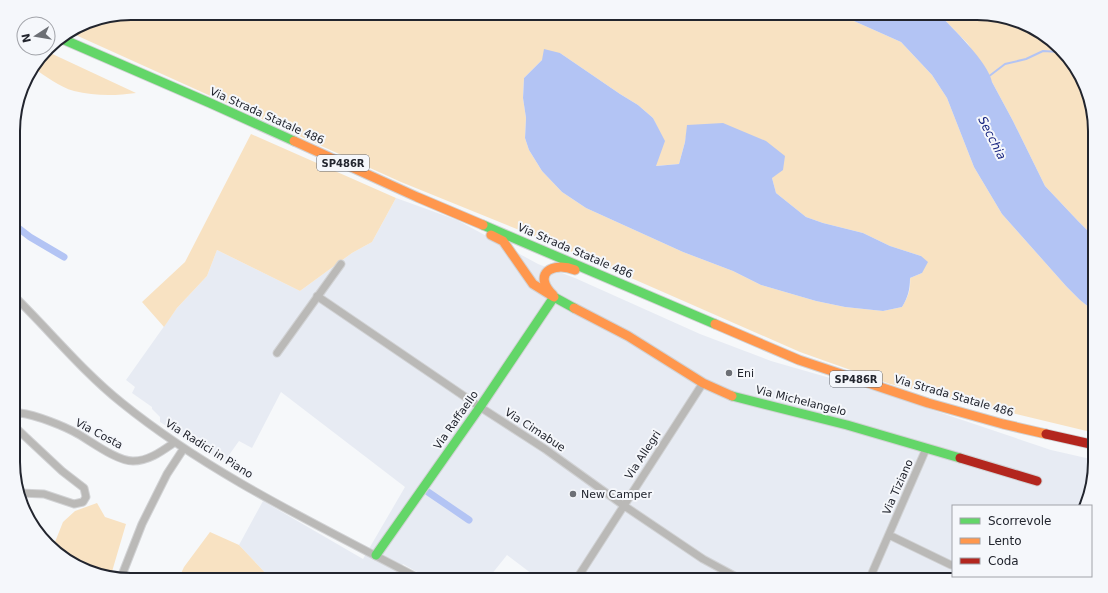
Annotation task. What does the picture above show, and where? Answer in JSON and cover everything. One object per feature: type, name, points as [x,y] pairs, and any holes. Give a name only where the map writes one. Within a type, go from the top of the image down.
[{"type":"main road","name":"Via Strada Statale 486","points":[[66,41],[210,103],[453,212],[799,360],[928,403],[1003,424],[1088,443]]},
{"type":"main road","name":"Via Michelangelo","points":[[453,212],[466,224],[503,241],[534,284],[554,297],[628,336],[703,383],[734,397],[848,425],[1038,481]]},
{"type":"main road","points":[[554,297],[545,284],[544,277],[547,271],[554,267],[571,268],[594,277],[626,286]]},
{"type":"main road","name":"Via Raffaello","points":[[376,556],[480,408],[554,297]]},
{"type":"street","points":[[278,353],[342,264]]},
{"type":"street","name":"Via Cimabue","points":[[318,296],[480,408],[546,449],[703,559],[729,573]]},
{"type":"street","name":"Via Radici in Piano","points":[[20,302],[94,378],[122,402],[175,442],[235,480],[409,573]]},
{"type":"street","name":"Via Allegri","points":[[580,573],[703,383]]},
{"type":"street","name":"Via Costa","points":[[20,413],[30,414],[76,433],[117,457],[132,461],[145,459],[175,442]]},
{"type":"street","name":"Via Costa","points":[[20,432],[62,471],[84,488],[86,496],[83,502],[74,504],[44,494],[25,493]]},
{"type":"street","points":[[123,573],[142,524],[166,474],[184,448]]},
{"type":"street","name":"Via Tiziano","points":[[872,573],[926,449]]},
{"type":"street","points":[[889,535],[951,565]]},
{"type":"shaded area","points":[[123,20],[852,20],[901,42],[932,75],[947,98],[974,167],[1002,214],[1066,286],[1088,306],[1088,431],[890,384],[800,352],[549,242],[401,182],[76,35],[88,28]],"holes":[[[560,53],[638,105],[653,118],[664,141],[655,166],[679,164],[688,125],[772,178],[776,193],[806,217],[863,233],[890,246],[921,256],[922,273],[910,278],[909,293],[902,307],[883,311],[845,307],[816,301],[761,285],[733,271],[683,252],[586,208],[562,192],[542,171],[529,150],[525,138],[526,118],[523,98],[524,78],[542,60]]]},
{"type":"shaded area","points":[[945,20],[985,20],[999,22],[1026,31],[1050,47],[1069,69],[1077,82],[1082,95],[1087,116],[1088,231],[1045,186],[992,82],[968,44]]},
{"type":"shaded area","points":[[49,56],[56,56],[136,93],[97,95],[82,93],[63,87],[38,71]]},
{"type":"shaded area","points":[[251,134],[396,198],[372,242],[352,253],[300,291],[217,250],[207,276],[177,308],[164,327],[142,302],[185,262]]},
{"type":"shaded area","points":[[396,198],[457,220],[538,264],[575,278],[700,334],[771,361],[882,393],[1051,450],[1088,458],[1086,484],[1082,498],[1079,505],[952,505],[952,573],[531,573],[507,555],[493,573],[419,573],[403,564],[397,573],[265,573],[239,545],[263,501],[363,559],[405,487],[281,392],[252,448],[239,441],[224,462],[160,422],[160,417],[152,409],[152,407],[132,393],[135,387],[126,380],[177,308],[207,276],[217,250],[300,291],[352,253],[372,242]]},
{"type":"shaded area","points":[[97,503],[105,517],[126,524],[112,571],[82,562],[55,543],[63,522],[75,511]]},
{"type":"shaded area","points":[[210,532],[239,545],[265,573],[181,573]]},
{"type":"water","name":"Secchia","points":[[852,20],[945,20],[969,46],[984,65],[1045,186],[1088,231],[1088,306],[1066,286],[1002,214],[974,167],[947,98],[932,75],[901,42]]},
{"type":"water","points":[[544,49],[560,53],[638,105],[653,118],[665,141],[656,166],[679,164],[685,142],[687,125],[723,123],[766,141],[785,156],[783,170],[772,178],[776,193],[806,217],[863,233],[890,246],[921,256],[928,262],[922,273],[910,278],[910,286],[906,300],[902,307],[883,311],[845,307],[816,301],[761,285],[733,271],[683,252],[586,208],[562,192],[542,171],[529,150],[525,138],[526,118],[523,98],[524,78],[542,60]]},
{"type":"waterway","points":[[988,77],[1005,64],[1026,59],[1043,51],[1055,52]]},
{"type":"waterway","points":[[20,229],[64,257]]},
{"type":"waterway","points":[[428,492],[469,520]]},
{"type":"traffic: fast","points":[[66,41],[294,141]]},
{"type":"traffic: fast","points":[[483,225],[715,324]]},
{"type":"traffic: fast","points":[[376,555],[480,407],[554,297],[574,308]]},
{"type":"traffic: fast","points":[[732,396],[847,425],[960,458]]},
{"type":"traffic: slow","points":[[294,141],[417,197],[483,225]]},
{"type":"traffic: slow","points":[[491,235],[503,241],[533,284],[554,297]]},
{"type":"traffic: slow","points":[[553,295],[547,288],[544,281],[545,275],[548,271],[552,268],[559,267],[575,270]]},
{"type":"traffic: slow","points":[[574,308],[628,336],[703,383],[732,396]]},
{"type":"traffic: slow","points":[[715,324],[799,360],[928,403],[1003,424],[1046,434]]},
{"type":"traffic: jam","points":[[1046,434],[1088,443]]},
{"type":"traffic: jam","points":[[960,458],[1037,481]]},
{"type":"place","name":"Eni","points":[[729,373]]},
{"type":"place","name":"New Camper","points":[[573,494]]}]
